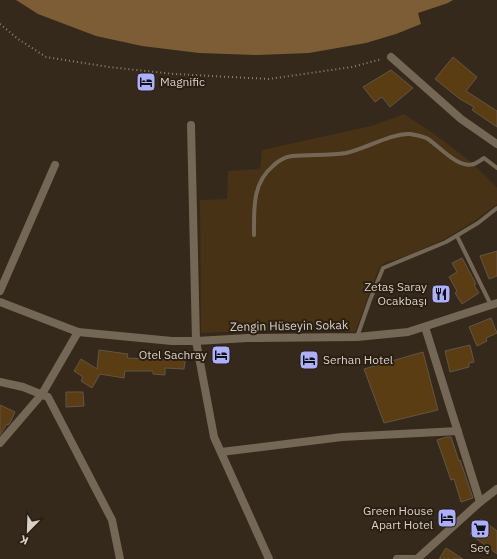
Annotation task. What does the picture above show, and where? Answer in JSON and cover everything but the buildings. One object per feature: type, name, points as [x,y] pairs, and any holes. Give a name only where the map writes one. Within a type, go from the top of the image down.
[{"type":"street","points":[[391,57],[461,119],[497,144]]},
{"type":"street","points":[[191,125],[196,341],[214,437],[269,559]]},
{"type":"street","points":[[0,291],[55,165]]},
{"type":"street","name":"Zengin Hüseyin Sokak","points":[[0,302],[78,332],[172,341],[357,337],[408,332],[425,328],[494,304]]},
{"type":"street","points":[[425,328],[480,502]]},
{"type":"street","points":[[0,443],[42,394],[78,332]]},
{"type":"street","points":[[0,382],[23,387],[48,397],[112,520],[120,559]]},
{"type":"street","points":[[221,452],[342,437],[458,431]]},
{"type":"street","points":[[396,559],[417,559],[480,502],[497,489]]},
{"type":"lane","points":[[254,236],[254,202],[258,185],[266,172],[278,161],[290,157],[323,156],[345,153],[365,148],[390,138],[409,134],[426,138],[463,165],[473,164],[484,158],[497,168]]},
{"type":"lane","points":[[357,337],[383,268],[446,242],[478,223],[497,208]]},
{"type":"lane","points":[[456,236],[494,304]]},
{"type":"path","points":[[0,24],[18,40],[46,57],[109,67],[187,75],[269,79],[352,67],[391,57]]},
{"type":"shaded area","points":[[16,0],[453,0],[418,13],[421,24],[396,34],[366,43],[309,53],[257,55],[199,53],[142,46],[96,36],[38,14]]},
{"type":"shaded area","points":[[404,114],[436,135],[471,162],[497,188],[497,204],[473,222],[445,239],[409,255],[384,263],[379,268],[355,332],[301,329],[201,333],[200,200],[227,199],[228,171],[260,169],[262,150],[371,126]]},
{"type":"place","name":"Magnific","points":[[146,82]]},
{"type":"place","name":"Zetaş Saray Ocakbaşı","points":[[441,294]]},
{"type":"place","name":"Otel Sachray","points":[[221,355]]},
{"type":"place","name":"Serhan Hotel","points":[[309,360]]},
{"type":"place","name":"Green House Apart Hotel","points":[[447,518]]},
{"type":"place","name":"Seç","points":[[480,529]]}]
